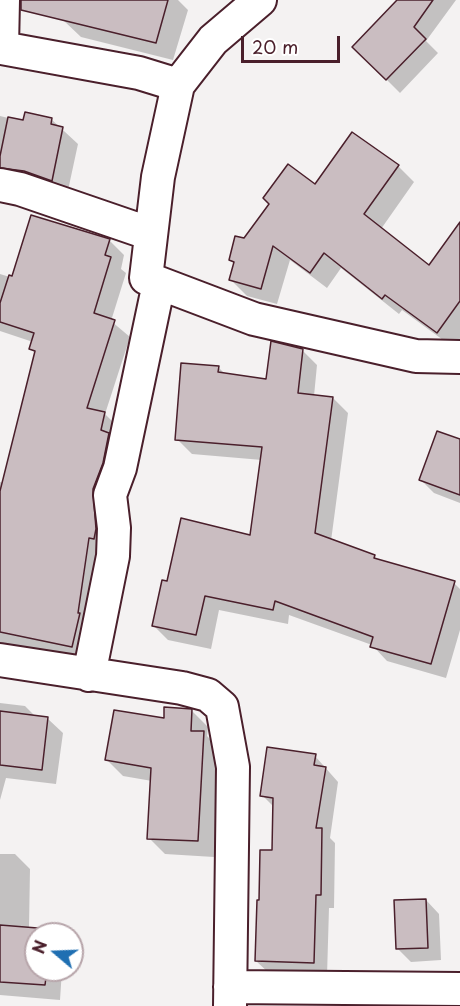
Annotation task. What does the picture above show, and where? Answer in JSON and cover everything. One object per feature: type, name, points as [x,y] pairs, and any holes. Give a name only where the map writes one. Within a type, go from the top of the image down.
[{"type":"street","points":[[3,0],[1,48],[139,73],[178,85]]},
{"type":"street","points":[[260,0],[213,40],[178,85],[158,177],[146,278],[254,320],[416,356],[460,357]]},
{"type":"street","points":[[0,185],[20,189],[151,234]]},
{"type":"street","points":[[88,675],[112,556],[114,528],[110,495],[120,468],[159,283]]},
{"type":"street","points":[[0,660],[182,688],[208,695],[222,707],[233,767],[230,997],[460,989]]},
{"type":"building","points":[[21,0],[168,0],[156,43],[21,10]]},
{"type":"building","points":[[397,0],[433,0],[414,27],[426,39],[386,80],[352,47]]},
{"type":"building","points":[[25,112],[52,118],[51,124],[63,127],[52,181],[24,171],[0,168],[0,156],[8,117],[23,120]]},
{"type":"building","points":[[352,132],[399,165],[364,214],[429,265],[460,222],[460,301],[437,333],[385,295],[382,299],[324,253],[310,273],[273,246],[261,289],[229,280],[234,262],[229,260],[235,236],[244,238],[269,204],[263,198],[288,164],[315,184]]},
{"type":"building","points":[[31,215],[110,239],[105,255],[111,257],[94,313],[115,320],[87,408],[105,412],[101,430],[109,433],[103,463],[93,489],[96,529],[94,539],[89,538],[78,613],[80,613],[72,647],[0,632],[0,491],[35,351],[29,349],[34,333],[0,322],[0,303],[9,275],[12,276]]},
{"type":"building","points":[[271,341],[303,349],[298,393],[333,397],[315,533],[375,555],[374,558],[455,581],[431,664],[370,647],[373,637],[275,601],[273,610],[205,596],[196,635],[152,626],[162,580],[167,581],[181,518],[250,535],[262,447],[175,440],[181,363],[219,366],[218,372],[266,379]]},
{"type":"building","points":[[437,431],[460,439],[460,495],[419,480]]},
{"type":"building","points":[[164,707],[192,709],[191,731],[204,731],[198,841],[147,839],[151,768],[105,760],[114,710],[164,718]]},
{"type":"building","points":[[0,711],[48,717],[42,770],[0,765]]},
{"type":"building","points":[[267,747],[316,754],[314,765],[326,767],[316,828],[322,828],[321,895],[316,895],[314,963],[255,961],[260,850],[272,850],[273,798],[260,796]]},
{"type":"building","points":[[426,899],[428,948],[396,949],[394,900]]},
{"type":"building","points":[[0,925],[24,927],[24,982],[45,982],[45,985],[0,982]]}]
